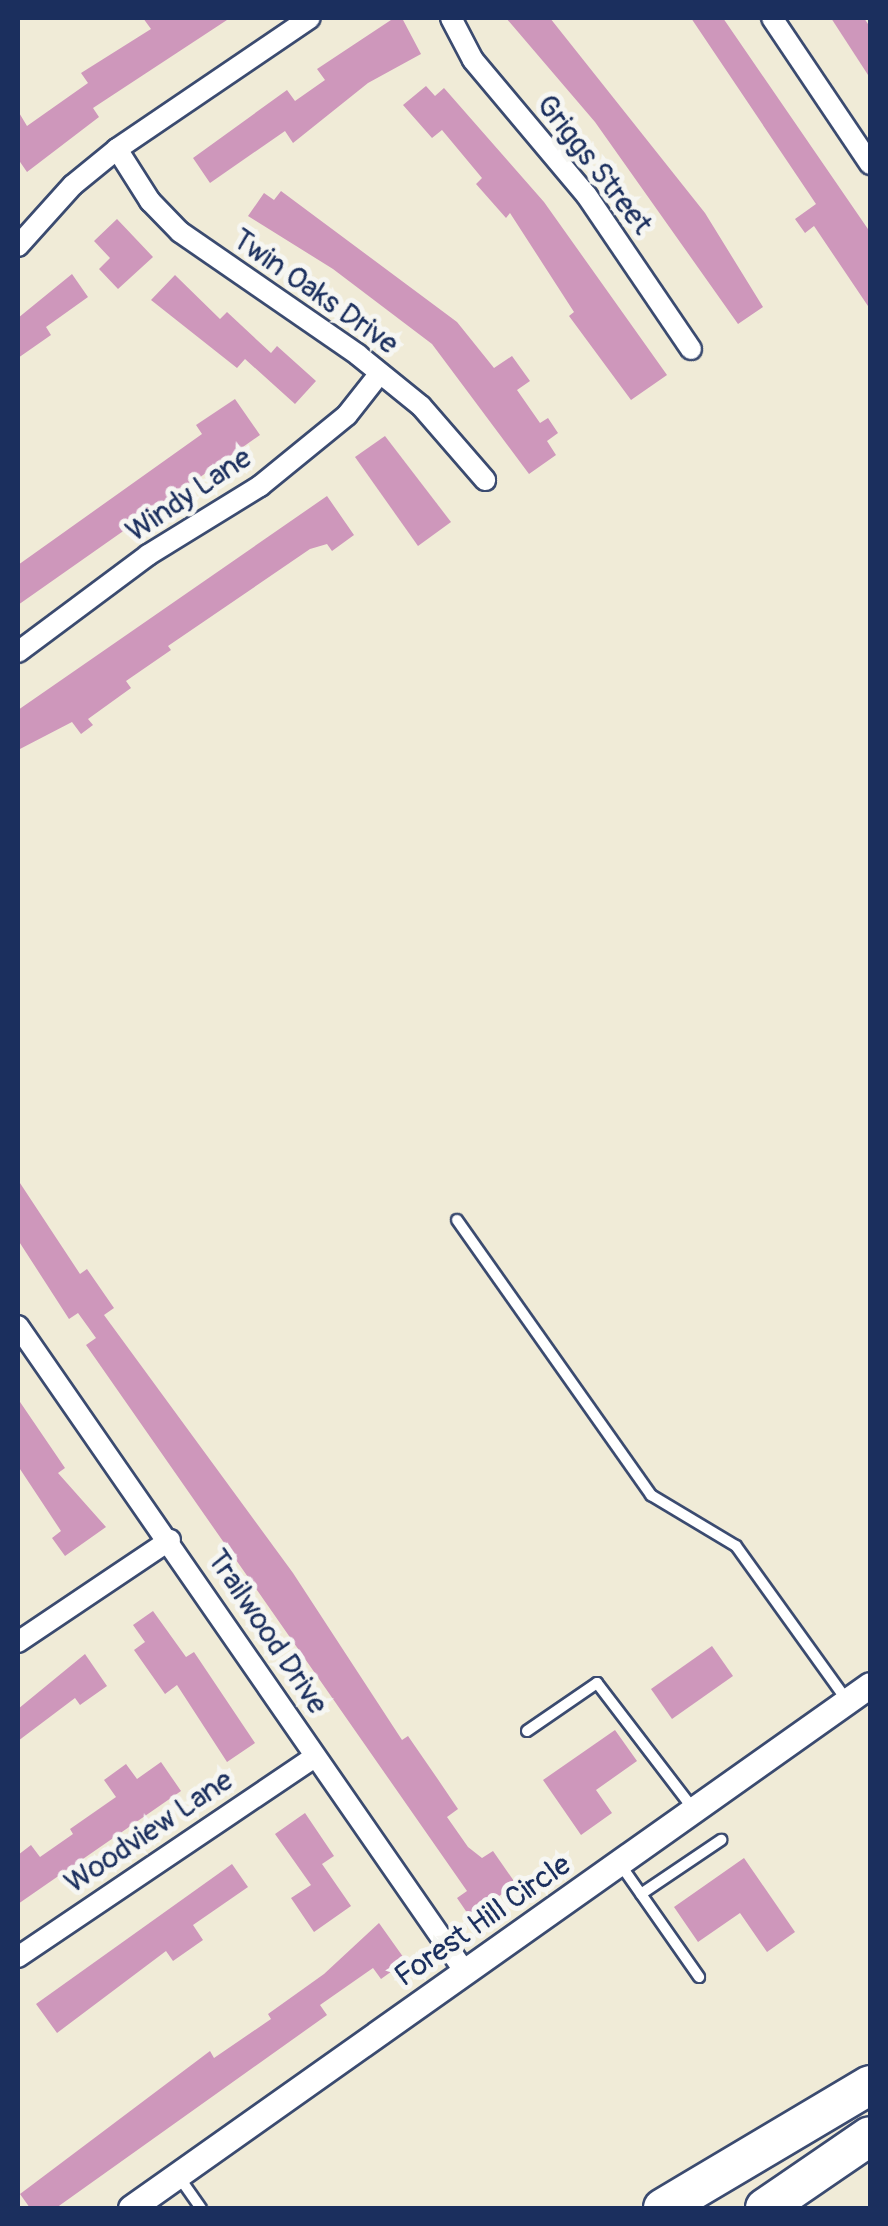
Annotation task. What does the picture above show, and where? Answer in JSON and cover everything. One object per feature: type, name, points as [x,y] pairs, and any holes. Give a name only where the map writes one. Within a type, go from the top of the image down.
[{"type":"highway","points":[[663,2208],[759,2146],[870,2065]]},
{"type":"highway","points":[[759,2146],[870,2085]]},
{"type":"highway","points":[[765,2208],[870,2136]]},
{"type":"street","points":[[18,246],[73,184],[117,149],[310,18]]},
{"type":"street","name":"Griggs Street","points":[[451,18],[473,60],[587,196],[692,349]]},
{"type":"street","points":[[772,18],[870,164]]},
{"type":"street","name":"Twin Oaks Drive","points":[[117,149],[150,201],[180,232],[421,406],[485,480]]},
{"type":"street","name":"Windy Lane","points":[[18,652],[148,554],[260,486],[347,415],[380,373]]},
{"type":"street","name":"Trailwood Drive","points":[[18,1326],[170,1540],[314,1757],[465,1972]]},
{"type":"street","points":[[18,1642],[170,1540]]},
{"type":"street","name":"Forest Hill Circle","points":[[131,2208],[862,1695]]},
{"type":"street","name":"Woodview Lane","points":[[18,1957],[314,1757]]},
{"type":"lane","points":[[457,1220],[651,1495],[736,1546],[862,1695]]},
{"type":"lane","points":[[527,1730],[596,1683],[694,1811]]},
{"type":"lane","points":[[641,1894],[721,1840]]},
{"type":"lane","points":[[620,1864],[700,1977]]},
{"type":"lane","points":[[178,2176],[201,2208]]},
{"type":"building","points":[[143,18],[230,18],[93,108],[99,117],[27,172],[18,159],[18,111],[27,126],[88,83],[81,73],[151,29]]},
{"type":"building","points":[[394,18],[402,18],[421,54],[368,83],[293,143],[285,131],[210,183],[193,158],[287,90],[295,101],[325,80],[317,69]]},
{"type":"building","points":[[506,18],[550,18],[705,213],[763,307],[738,324],[595,122]]},
{"type":"building","points":[[691,18],[723,18],[870,232],[870,309],[814,226],[805,233],[795,219],[816,204]]},
{"type":"building","points":[[831,18],[864,18],[870,27],[870,78]]},
{"type":"building","points":[[426,86],[435,96],[444,88],[544,202],[667,375],[631,400],[569,316],[574,312],[510,213],[506,218],[476,184],[482,178],[442,130],[432,138],[403,105]]},
{"type":"building","points":[[281,191],[457,322],[494,368],[512,356],[530,381],[517,390],[540,423],[548,418],[558,433],[547,441],[556,455],[529,474],[432,344],[333,269],[248,216],[264,193],[274,200]]},
{"type":"building","points":[[117,219],[153,257],[118,289],[99,269],[110,258],[94,241]]},
{"type":"building","points":[[72,274],[88,297],[46,327],[51,335],[18,358],[18,318]]},
{"type":"building","points":[[175,275],[220,319],[227,312],[271,353],[277,346],[316,381],[295,404],[245,359],[237,368],[151,300]]},
{"type":"building","points":[[235,399],[260,435],[18,605],[18,565],[202,434],[196,425]]},
{"type":"building","points":[[385,436],[451,522],[418,546],[355,457]]},
{"type":"building","points":[[327,496],[354,535],[332,551],[327,544],[310,549],[168,646],[171,650],[126,681],[131,688],[88,719],[93,725],[81,734],[72,722],[18,750],[18,710]]},
{"type":"building","points":[[18,1180],[80,1274],[87,1269],[114,1308],[104,1315],[293,1573],[402,1740],[408,1736],[458,1809],[447,1817],[468,1847],[482,1858],[493,1851],[516,1884],[470,1917],[457,1898],[467,1891],[86,1345],[96,1338],[78,1313],[69,1319],[18,1240]]},
{"type":"building","points":[[18,1399],[65,1468],[58,1473],[106,1527],[65,1556],[52,1538],[61,1531],[18,1466]]},
{"type":"building","points":[[153,1611],[186,1657],[194,1652],[255,1743],[227,1762],[177,1685],[165,1694],[134,1650],[145,1642],[133,1625]]},
{"type":"building","points":[[712,1646],[733,1676],[672,1719],[651,1689]]},
{"type":"building","points":[[85,1654],[107,1686],[80,1705],[75,1698],[18,1741],[18,1709]]},
{"type":"building","points":[[615,1730],[637,1761],[596,1790],[612,1813],[581,1835],[543,1780]]},
{"type":"building","points":[[161,1762],[181,1791],[18,1904],[18,1855],[31,1845],[40,1857],[73,1834],[70,1829],[116,1797],[104,1780],[126,1764],[137,1779]]},
{"type":"building","points":[[305,1813],[334,1856],[322,1864],[351,1906],[314,1932],[291,1898],[311,1885],[275,1834]]},
{"type":"building","points":[[744,1858],[795,1932],[767,1952],[740,1913],[698,1942],[674,1907]]},
{"type":"building","points":[[232,1864],[248,1887],[193,1925],[203,1940],[173,1961],[166,1951],[57,2033],[36,2004]]},
{"type":"building","points":[[379,1923],[406,1961],[381,1979],[373,1968],[320,2005],[327,2015],[56,2208],[30,2208],[20,2194],[210,2051],[214,2058],[271,2019],[268,2014],[324,1974]]}]
